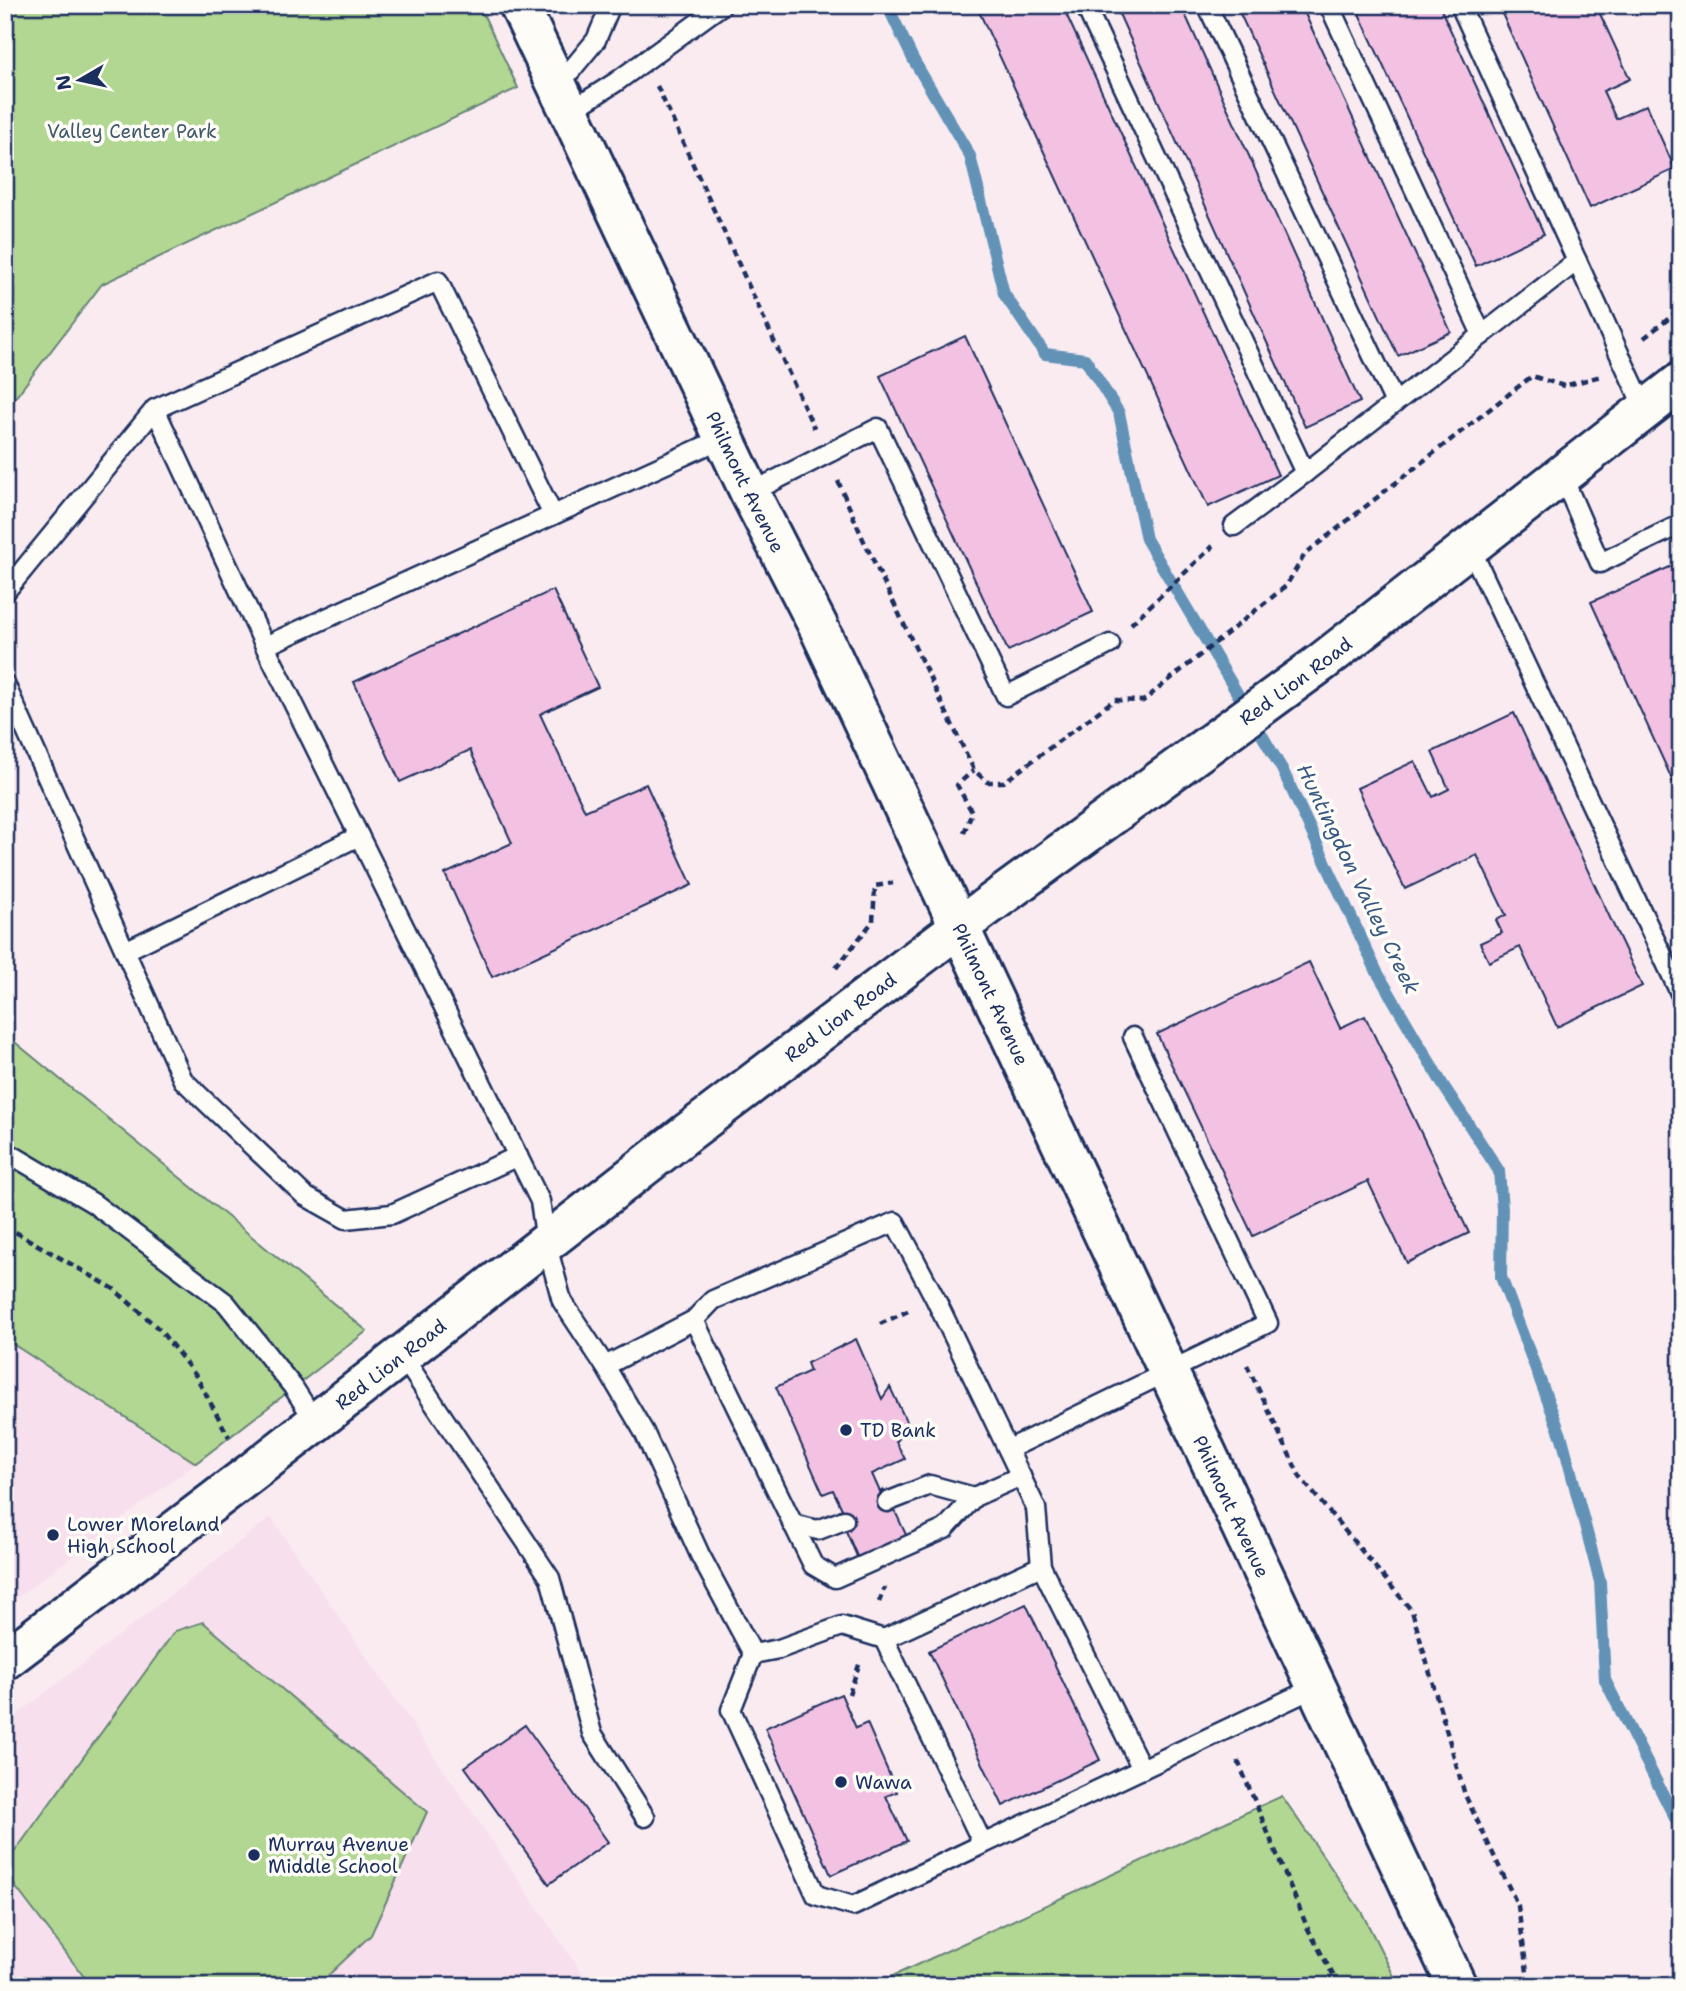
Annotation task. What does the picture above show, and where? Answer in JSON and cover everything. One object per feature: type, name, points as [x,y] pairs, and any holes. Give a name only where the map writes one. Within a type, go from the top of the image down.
[{"type":"main road","name":"Philmont Avenue","points":[[520,5],[750,493],[818,626],[1457,1986]]},
{"type":"main road","name":"Red Lion Road","points":[[5,1660],[959,927],[1263,705],[1681,382]]},
{"type":"lane","points":[[563,99],[596,40],[611,5]]},
{"type":"lane","points":[[563,99],[616,82],[722,5]]},
{"type":"lane","points":[[1085,5],[1305,473]]},
{"type":"lane","points":[[1206,5],[1395,403]]},
{"type":"lane","points":[[1329,5],[1482,335]]},
{"type":"lane","points":[[1460,5],[1645,410]]},
{"type":"lane","points":[[1234,526],[1577,261]]},
{"type":"lane","points":[[5,592],[155,409],[438,281],[553,515]]},
{"type":"lane","points":[[155,409],[265,646],[540,1201],[546,1242],[562,1301],[644,1432],[700,1555],[753,1654],[731,1710],[816,1895],[853,1906],[1316,1687]]},
{"type":"lane","points":[[750,493],[878,428],[1006,696],[1110,644]]},
{"type":"lane","points":[[265,646],[725,437]]},
{"type":"lane","points":[[1562,475],[1600,563],[1681,524]]},
{"type":"lane","points":[[1470,547],[1681,995]]},
{"type":"lane","points":[[5,684],[183,1080],[305,1196],[346,1219],[392,1214],[518,1156]]},
{"type":"lane","points":[[125,950],[359,836]]},
{"type":"lane","points":[[1009,1449],[1268,1323],[1133,1037]]},
{"type":"lane","points":[[5,1151],[93,1203],[226,1303],[293,1388],[315,1421]]},
{"type":"lane","points":[[605,1366],[694,1320],[713,1300],[895,1222],[1036,1508],[1041,1566],[1142,1769]]},
{"type":"lane","points":[[694,1320],[813,1565],[835,1578],[945,1529],[974,1497],[1021,1476]]},
{"type":"lane","points":[[401,1354],[551,1578],[592,1733],[645,1816]]},
{"type":"lane","points":[[887,1502],[930,1485],[974,1497]]},
{"type":"lane","points":[[792,1524],[818,1530],[844,1520]]},
{"type":"lane","points":[[753,1654],[779,1649],[842,1626],[884,1639],[1041,1566]]},
{"type":"lane","points":[[884,1639],[983,1844]]},
{"type":"path","points":[[655,82],[863,538],[974,770],[987,782],[1004,782],[1114,701],[1143,701],[1286,586],[1305,554],[1532,376],[1564,386],[1600,377],[1620,356],[1681,309]]},
{"type":"path","points":[[1110,644],[1234,526]]},
{"type":"path","points":[[964,833],[972,812],[957,785],[974,770]]},
{"type":"path","points":[[5,1226],[114,1289],[160,1330],[196,1376],[229,1437]]},
{"type":"path","points":[[1235,1339],[1300,1478],[1412,1611],[1465,1795],[1517,1906],[1531,1986]]},
{"type":"path","points":[[849,1694],[862,1656]]},
{"type":"path","points":[[1238,1761],[1307,1929],[1339,1986]]},
{"type":"shaded area","name":"Lower Moreland High School","points":[[5,1339],[196,1463],[5,1607]]},
{"type":"shaded area","name":"Murray Avenue Middle School","points":[[271,1517],[591,1986],[5,1986],[5,1724]]},
{"type":"green space","name":"Valley Center Park","points":[[5,5],[479,5],[518,88],[102,284],[5,411]]},
{"type":"green space","points":[[5,1034],[367,1331],[196,1463],[5,1339]]},
{"type":"green space","points":[[203,1622],[427,1812],[371,1935],[317,1986],[91,1986],[5,1873],[5,1865],[175,1631]]},
{"type":"green space","points":[[1282,1796],[1362,1913],[1399,1986],[871,1986]]},
{"type":"building","points":[[976,5],[1062,5],[1278,475],[1208,507]]},
{"type":"building","points":[[1115,5],[1181,5],[1360,402],[1305,427]]},
{"type":"building","points":[[1236,5],[1301,5],[1451,332],[1398,356]]},
{"type":"building","points":[[1355,5],[1439,5],[1544,234],[1476,266]]},
{"type":"building","points":[[1498,5],[1596,5],[1630,79],[1603,91],[1616,119],[1646,105],[1675,169],[1590,208]]},
{"type":"building","points":[[965,336],[1093,612],[1008,651],[880,376]]},
{"type":"building","points":[[1681,562],[1681,799],[1591,602]]},
{"type":"building","points":[[553,590],[598,687],[540,714],[585,811],[646,784],[692,885],[492,977],[445,874],[512,843],[470,750],[400,782],[354,682]]},
{"type":"building","points":[[1514,713],[1642,986],[1557,1027],[1520,947],[1489,962],[1480,943],[1502,933],[1496,920],[1506,915],[1477,855],[1405,889],[1357,788],[1415,761],[1433,797],[1449,789],[1432,752]]},
{"type":"building","points":[[1309,962],[1340,1028],[1365,1016],[1469,1233],[1407,1263],[1368,1181],[1253,1236],[1157,1034]]},
{"type":"building","points":[[856,1339],[882,1399],[890,1387],[909,1427],[896,1442],[905,1459],[872,1474],[880,1492],[883,1490],[892,1510],[894,1509],[908,1539],[859,1561],[833,1490],[823,1494],[776,1387],[810,1371],[807,1363]]},
{"type":"building","points":[[1026,1604],[1100,1760],[1003,1806],[929,1651]]},
{"type":"building","points":[[841,1694],[856,1728],[867,1723],[897,1792],[886,1796],[907,1841],[831,1875],[765,1728]]},
{"type":"building","points":[[525,1725],[608,1842],[549,1884],[465,1767]]},
{"type":"waterway","name":"Huntingdon Valley Creek","points":[[887,5],[913,59],[970,156],[1004,294],[1045,354],[1085,359],[1119,413],[1146,539],[1282,769],[1377,972],[1443,1085],[1499,1171],[1502,1209],[1501,1277],[1562,1438],[1600,1582],[1605,1680],[1681,1830]]},
{"type":"place","name":"TD Bank","points":[[846,1430]]},
{"type":"place","name":"Lower Moreland High School","points":[[53,1535]]},
{"type":"place","name":"Wawa","points":[[841,1782]]},
{"type":"place","name":"Murray Avenue Middle School","points":[[254,1855]]}]
